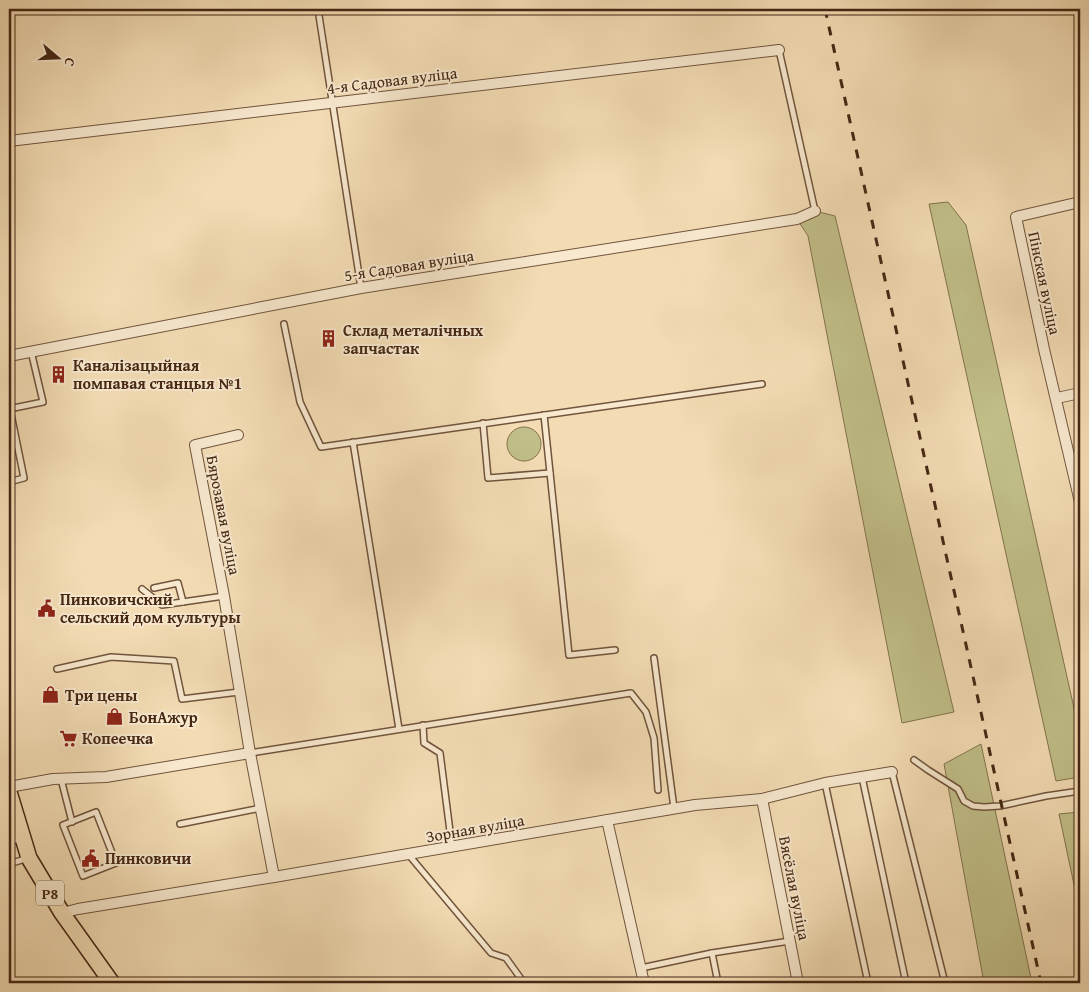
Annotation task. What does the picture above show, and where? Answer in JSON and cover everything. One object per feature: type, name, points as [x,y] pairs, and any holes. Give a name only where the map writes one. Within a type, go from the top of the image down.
[{"type":"main road","name":"Р8","points":[[9,792],[16,840],[62,913],[112,983]]},
{"type":"street","name":"4-я Садовая вуліца","points":[[9,141],[779,50]]},
{"type":"street","name":"Пінская вуліца","points":[[1080,202],[1016,217],[1044,349],[1080,502]]},
{"type":"street","name":"5-я Садовая вуліца","points":[[9,356],[360,288],[797,219],[815,211]]},
{"type":"street","points":[[1057,398],[1080,393]]},
{"type":"street","name":"Бярозавая вуліца","points":[[238,435],[196,445],[274,878]]},
{"type":"street","points":[[9,787],[61,778],[106,777],[250,753]]},
{"type":"street","name":"Зорная вуліца","points":[[62,913],[674,809],[762,799],[825,783],[892,772]]},
{"type":"street","name":"Вясёлая вуліца","points":[[762,799],[798,983]]},
{"type":"street","points":[[607,820],[644,983]]},
{"type":"lane","points":[[318,9],[360,288]]},
{"type":"lane","points":[[779,50],[815,211]]},
{"type":"lane","points":[[284,324],[300,402],[321,447],[762,384]]},
{"type":"lane","points":[[9,482],[24,478],[9,409],[43,402],[31,351]]},
{"type":"lane","points":[[544,415],[569,655],[615,650]]},
{"type":"lane","points":[[483,423],[488,478],[550,473]]},
{"type":"lane","points":[[353,442],[399,729]]},
{"type":"lane","points":[[154,588],[178,583],[183,602]]},
{"type":"lane","points":[[142,589],[162,605],[224,596]]},
{"type":"lane","points":[[57,668],[110,657],[174,661],[182,698],[239,692]]},
{"type":"lane","points":[[654,658],[674,809]]},
{"type":"lane","points":[[250,753],[631,693],[646,712],[654,738],[658,790]]},
{"type":"lane","points":[[423,725],[424,743],[440,753],[452,847]]},
{"type":"lane","points":[[914,760],[958,789],[964,801],[973,806],[984,808],[1000,806],[1080,791]]},
{"type":"lane","points":[[892,772],[945,983]]},
{"type":"lane","points":[[862,777],[906,983]]},
{"type":"lane","points":[[61,778],[72,822]]},
{"type":"lane","points":[[825,783],[868,983]]},
{"type":"lane","points":[[180,824],[261,808]]},
{"type":"lane","points":[[96,812],[116,863],[83,876],[63,826],[72,822],[96,812]]},
{"type":"lane","points":[[408,854],[491,953],[506,958],[524,983]]},
{"type":"lane","points":[[9,864],[29,858]]},
{"type":"lane","points":[[641,968],[712,953],[790,941]]},
{"type":"lane","points":[[712,953],[718,983]]},
{"type":"shaded area","points":[[948,202],[966,225],[1080,735],[1080,777],[1056,781],[929,204]]},
{"type":"shaded area","points":[[815,211],[835,216],[954,712],[902,723],[808,236],[797,219]]},
{"type":"shaded area","points":[[524,427],[531,428],[536,432],[540,437],[540,451],[536,456],[531,460],[524,461],[517,460],[512,456],[508,451],[507,444],[508,437],[512,432],[517,428]]},
{"type":"shaded area","points":[[981,744],[1032,983],[984,983],[944,764]]},
{"type":"shaded area","points":[[1080,812],[1080,913],[1059,814]]},
{"type":"railway","points":[[825,9],[1041,983]]},
{"type":"place","name":"Склад металічных запчастак","points":[[329,339]]},
{"type":"place","name":"Каналізацыйная помпавая станцыя №1","points":[[59,374]]},
{"type":"place","name":"Пинковичский сельский дом культуры","points":[[46,608]]},
{"type":"place","name":"Три цены","points":[[51,695]]},
{"type":"place","name":"БонАжур","points":[[115,717]]},
{"type":"place","name":"Копеечка","points":[[68,738]]},
{"type":"place","name":"Пинковичи","points":[[91,858]]}]
